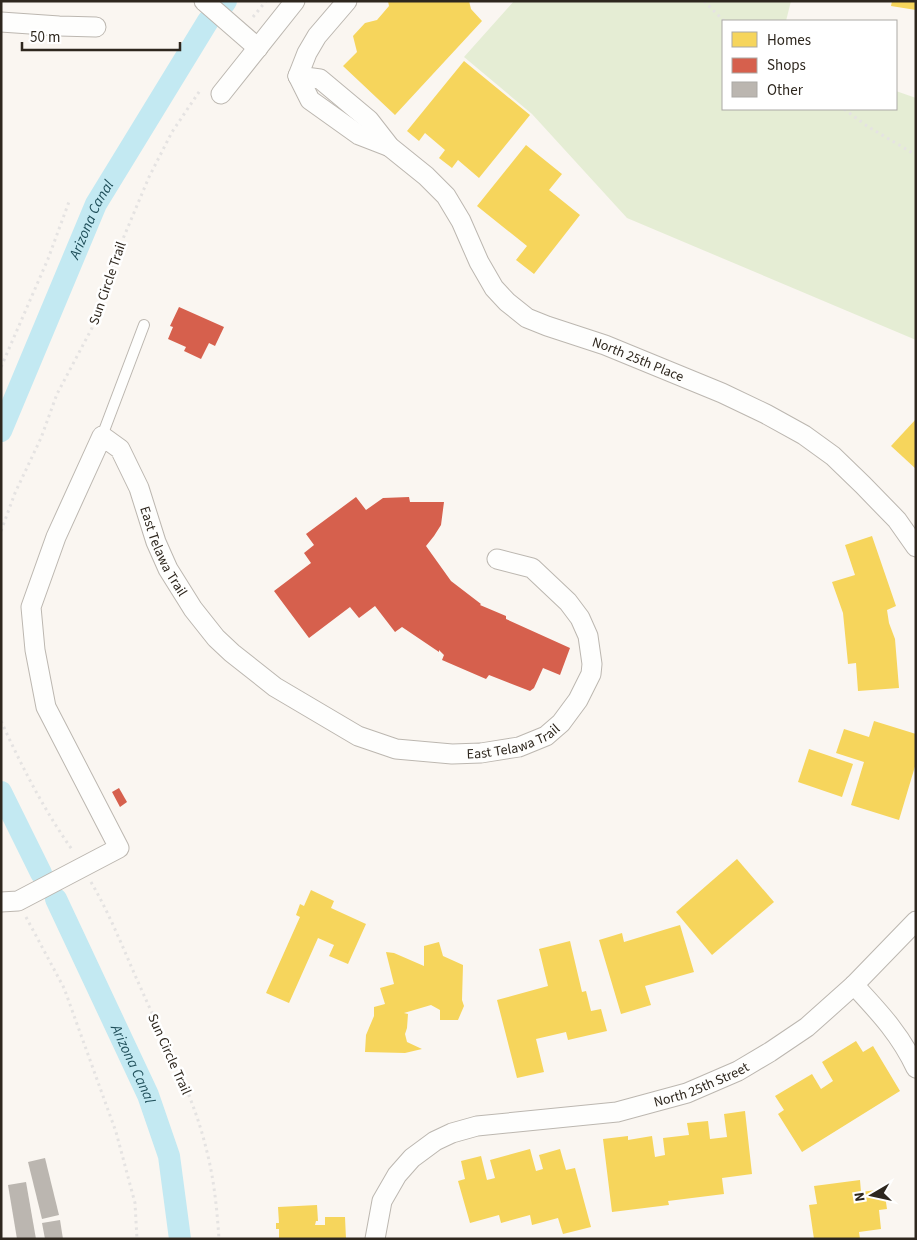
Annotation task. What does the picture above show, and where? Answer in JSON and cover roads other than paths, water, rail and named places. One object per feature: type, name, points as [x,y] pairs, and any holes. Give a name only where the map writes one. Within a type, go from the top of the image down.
[{"type":"street","points":[[204,1],[258,48]]},
{"type":"street","points":[[221,94],[295,1]]},
{"type":"street","name":"North 25th Place","points":[[347,1],[317,36],[307,53],[298,76],[310,100],[359,135],[390,147],[426,176],[446,196],[461,220],[479,262],[494,288],[506,302],[527,318],[605,345],[722,393],[804,435],[833,456],[863,484],[897,520],[916,548]]},
{"type":"street","points":[[1,22],[96,27]]},
{"type":"street","points":[[15,900],[119,848],[46,707],[35,650],[31,608],[56,537],[102,436]]},
{"type":"street","name":"East Telawa Trail","points":[[102,436],[120,449],[139,488],[156,542],[168,569],[192,609],[216,638],[275,687],[358,736],[396,749],[452,754],[481,753],[528,745],[546,736],[561,723],[578,700],[591,674],[592,664],[588,636],[580,618],[568,602],[532,568],[497,559]]},
{"type":"street","name":"North 25th Street","points":[[375,1239],[382,1201],[397,1175],[412,1158],[435,1140],[477,1126],[617,1112],[687,1093],[738,1071],[806,1027],[854,985],[916,921]]},
{"type":"street","points":[[854,985],[884,1018],[908,1051],[916,1068]]},
{"type":"lane","points":[[102,436],[144,325]]},
{"type":"waterway","name":"Arizona Canal","points":[[1,431],[96,204],[208,21]]},
{"type":"waterway","name":"Arizona Canal","points":[[1,792],[41,873]]},
{"type":"waterway","name":"Arizona Canal","points":[[56,899],[148,1095],[169,1156],[180,1239]]}]
